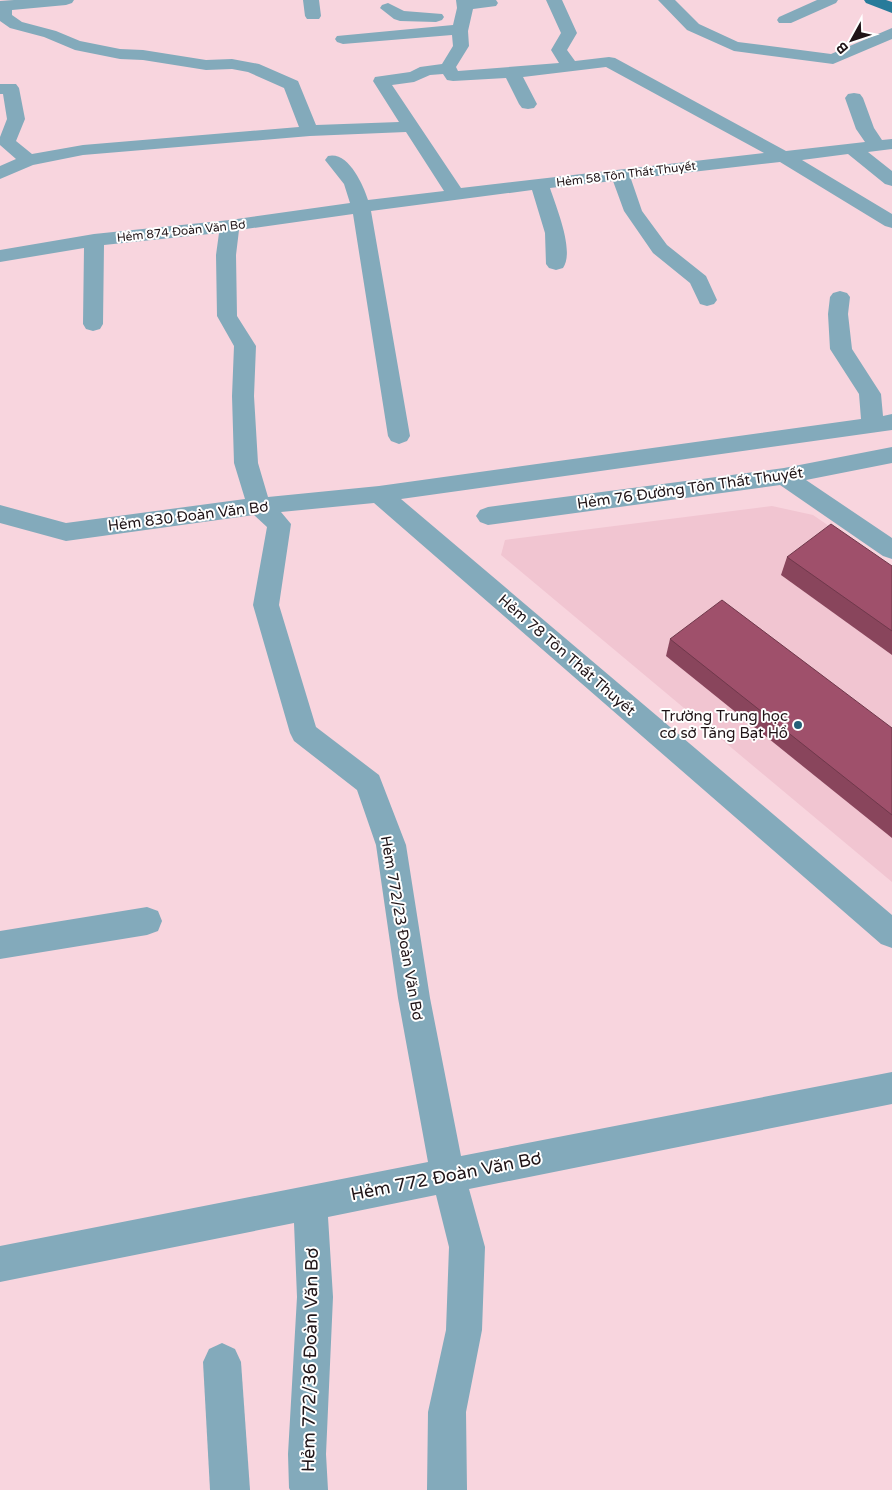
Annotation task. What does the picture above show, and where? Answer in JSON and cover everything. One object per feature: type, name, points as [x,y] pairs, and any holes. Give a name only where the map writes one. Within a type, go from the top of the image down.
[{"type":"main road","points":[[872,0],[892,8]]},
{"type":"street","points":[[66,0],[2,6],[4,18],[16,25],[50,34],[75,45],[120,54],[143,55],[206,65],[232,64],[253,68],[292,85],[304,120],[310,131]]},
{"type":"street","points":[[311,0],[313,16]]},
{"type":"street","points":[[554,0],[569,33],[560,50],[570,66]]},
{"type":"street","points":[[666,0],[693,27],[734,46],[833,59],[892,33]]},
{"type":"street","points":[[785,20],[830,0]]},
{"type":"street","points":[[343,39],[463,12],[490,3]]},
{"type":"street","points":[[388,8],[400,16],[422,18],[463,12]]},
{"type":"street","points":[[449,68],[461,46],[463,12]]},
{"type":"street","points":[[449,68],[453,76],[609,62],[781,155],[892,222]]},
{"type":"street","points":[[449,68],[426,71],[414,77],[381,81],[456,195]]},
{"type":"street","points":[[512,72],[528,104]]},
{"type":"street","points":[[0,89],[10,88],[16,118],[7,142],[28,160]]},
{"type":"street","points":[[854,98],[865,129],[885,145]]},
{"type":"street","points":[[0,173],[28,160],[83,150],[310,131],[410,127]]},
{"type":"street","name":"Hẻm 58 Tôn Thất Thuyết","points":[[361,207],[781,155],[885,145]]},
{"type":"street","points":[[851,148],[892,180]]},
{"type":"street","points":[[334,160],[353,183],[361,207],[398,436]]},
{"type":"street","points":[[620,175],[633,211],[660,248],[700,280],[707,300]]},
{"type":"street","points":[[540,184],[558,251],[556,264]]},
{"type":"street","name":"Hẻm 874 Đoàn Văn Bơ","points":[[0,256],[94,240],[230,226],[361,207]]},
{"type":"street","points":[[230,226],[226,254],[227,316],[245,346],[243,396],[246,463],[259,506]]},
{"type":"street","points":[[92,324],[94,240]]},
{"type":"street","points":[[840,297],[838,314],[841,349],[870,394],[882,423]]},
{"type":"street","name":"Hẻm 830 Đoàn Văn Bơ","points":[[0,514],[66,532],[259,506],[379,494],[882,423]]},
{"type":"street","name":"Hẻm 76 Đường Tôn Thất Thuyết","points":[[488,516],[784,476],[892,455]]},
{"type":"street","points":[[784,476],[892,550]]},
{"type":"street","name":"Hẻm 78 Tôn Thất Thuyết","points":[[379,494],[892,934]]},
{"type":"street","name":"Hẻm 772/23 Đoàn Văn Bơ","points":[[259,506],[279,524],[266,605],[304,733],[369,783],[391,845],[414,998],[448,1176]]},
{"type":"street","points":[[0,945],[147,921]]},
{"type":"street","name":"Hẻm 772 Đoàn Văn Bơ","points":[[0,1264],[892,1088]]},
{"type":"street","points":[[447,1490],[447,1412],[464,1330],[467,1247],[448,1176]]},
{"type":"street","name":"Hẻm 772/36 Đoàn Văn Bơ","points":[[309,1488],[307,1454],[315,1297],[310,1202]]},
{"type":"street","points":[[222,1362],[230,1490]]},
{"type":"shaded area","name":"Trường Trung học cơ sở Tăng Bạt Hổ","points":[[772,506],[813,515],[892,569],[892,882],[501,555],[505,540]]},
{"type":"building","points":[[831,524],[892,566],[892,631],[787,557]]},
{"type":"building","points":[[722,600],[892,728],[892,815],[670,639]]},
{"type":"place","name":"Trường Trung học cơ sở Tăng Bạt Hổ","points":[[798,725]]}]
